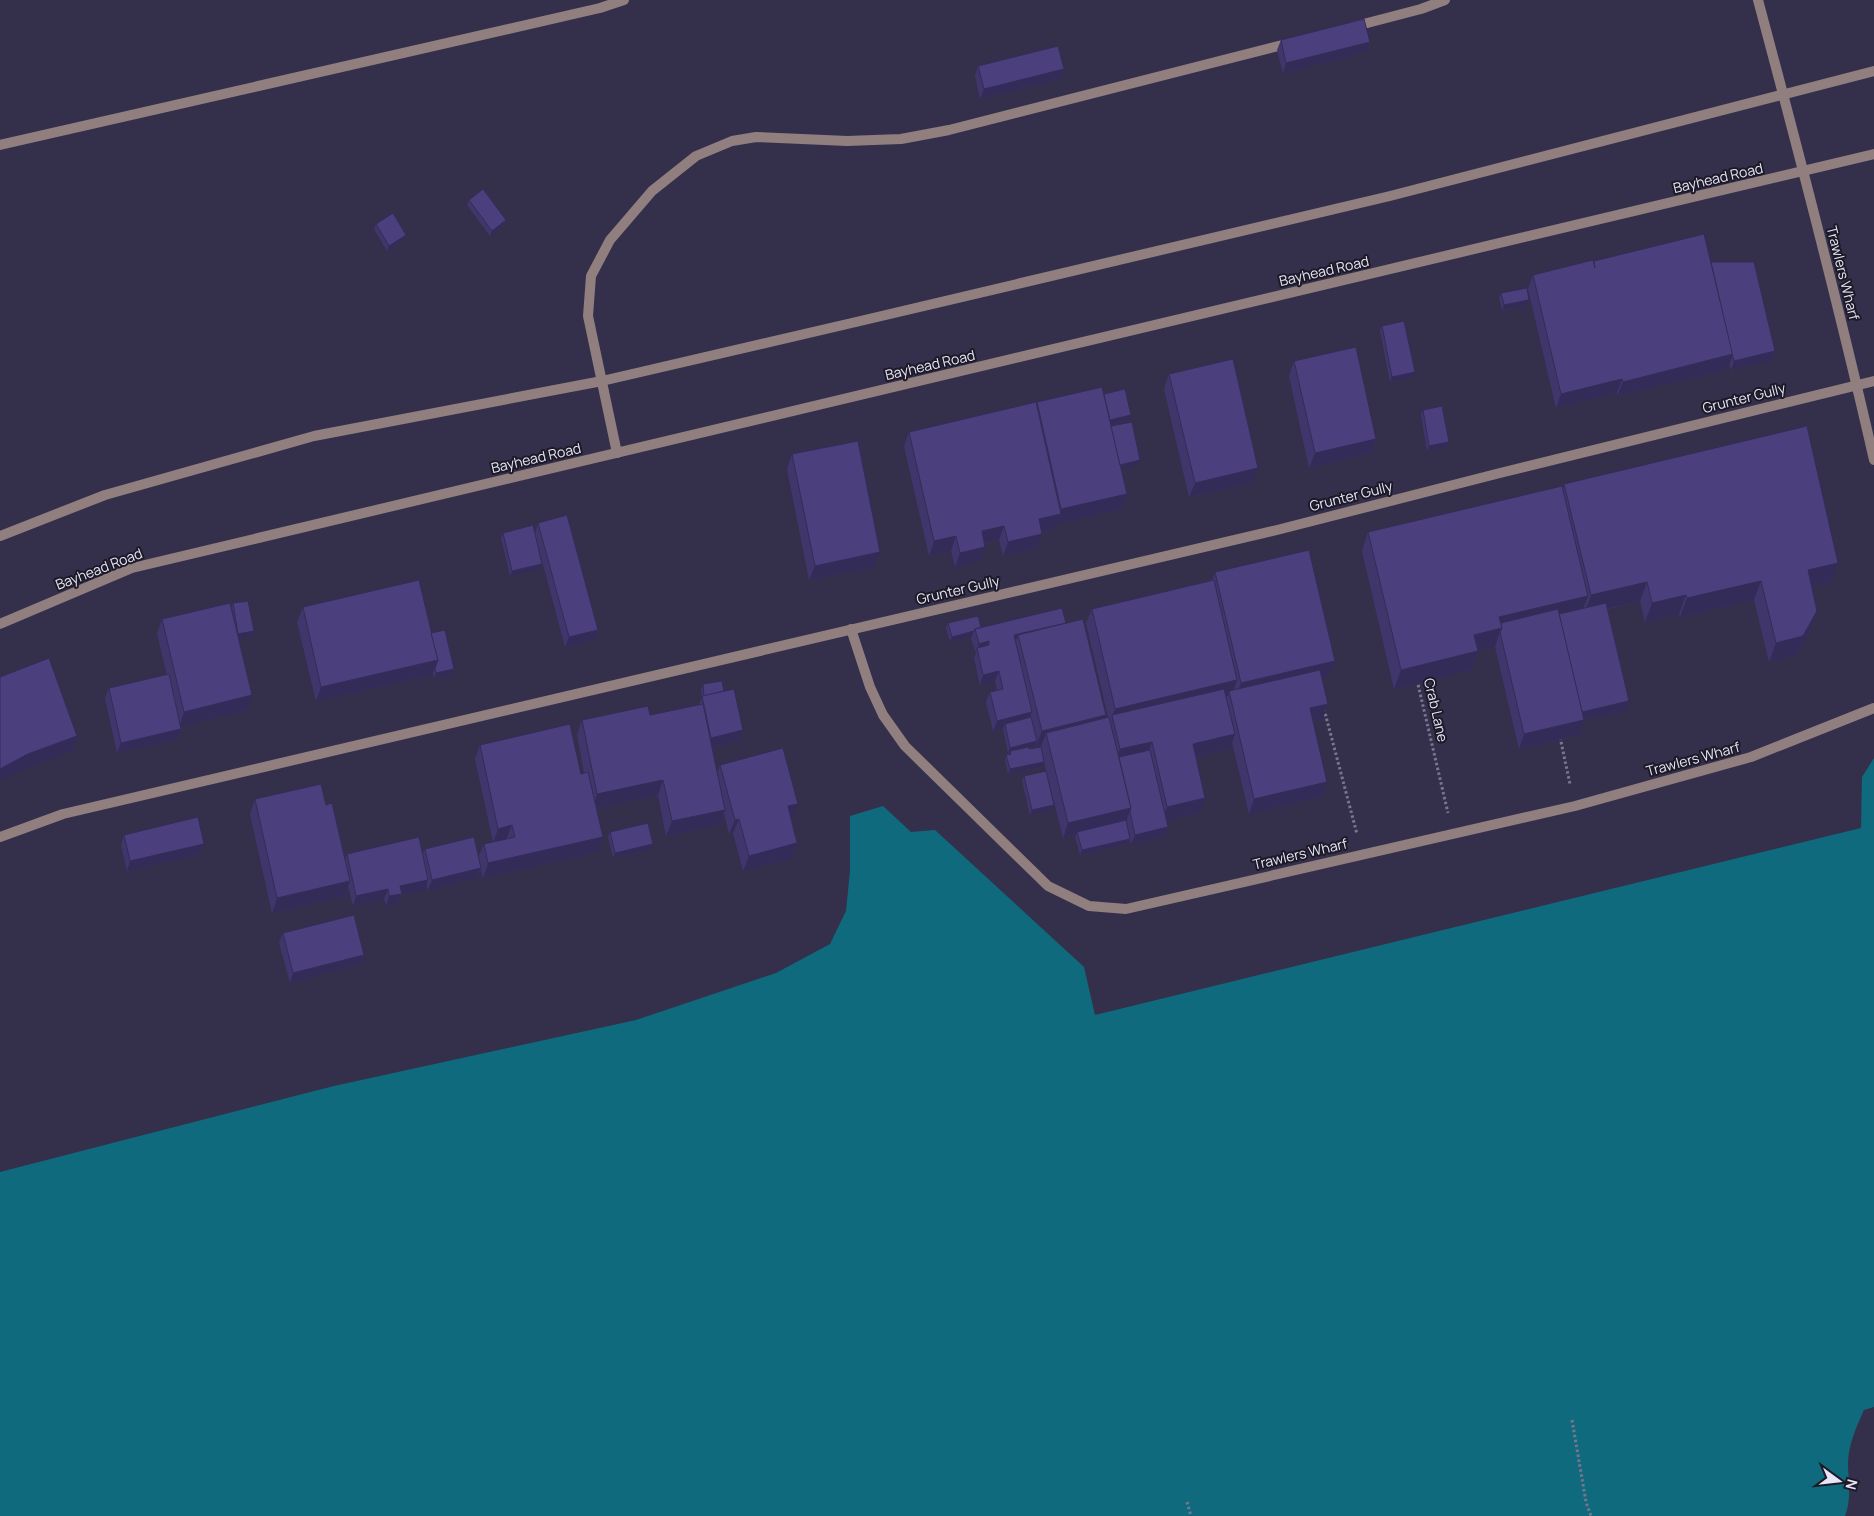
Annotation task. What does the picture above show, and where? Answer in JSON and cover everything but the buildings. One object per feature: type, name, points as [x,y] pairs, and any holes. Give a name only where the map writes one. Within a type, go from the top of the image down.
[{"type":"street","points":[[0,145],[600,8],[624,0]]},
{"type":"street","points":[[1344,29],[1421,9],[1445,0]]},
{"type":"street","name":"Trawlers Wharf","points":[[1758,0],[1857,385],[1874,460]]},
{"type":"street","points":[[617,453],[588,316],[591,276],[610,240],[652,191],[696,156],[732,141],[756,137],[847,141],[901,139],[930,134],[1296,41]]},
{"type":"street","points":[[0,536],[105,495],[314,436],[602,381],[856,322],[1381,198],[1874,71]]},
{"type":"street","name":"Bayhead Road","points":[[0,624],[132,568],[1874,154]]},
{"type":"street","name":"Grunter Gully","points":[[0,837],[63,814],[1277,530],[1874,381]]},
{"type":"street","name":"Trawlers Wharf","points":[[851,629],[870,687],[883,715],[905,746],[1048,886],[1089,906],[1126,909],[1575,806],[1751,757],[1874,708]]},
{"type":"path","name":"Crab Lane","points":[[1417,678],[1453,833]]},
{"type":"path","points":[[1322,701],[1362,854]]},
{"type":"path","points":[[1558,730],[1575,806]]},
{"type":"path","points":[[1572,1420],[1586,1502],[1591,1516]]},
{"type":"path","points":[[1187,1502],[1191,1516]]},
{"type":"water","points":[[1874,758],[1874,1407],[1864,1410],[1851,1442],[1848,1462],[1849,1496],[1845,1516],[0,1516],[0,1172],[334,1086],[636,1020],[776,973],[830,944],[846,911],[850,871],[850,816],[883,806],[911,832],[935,830],[1084,967],[1095,1015],[1861,828],[1862,777]]}]
